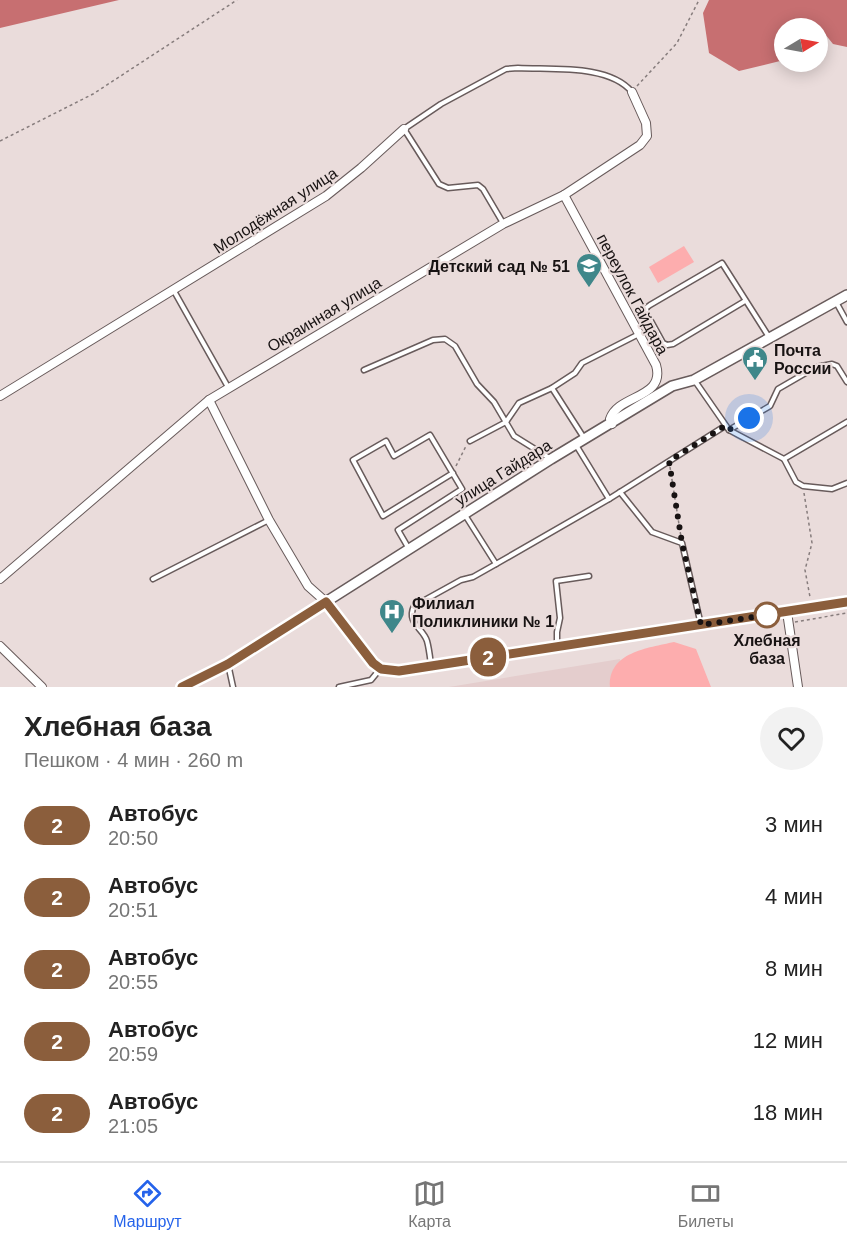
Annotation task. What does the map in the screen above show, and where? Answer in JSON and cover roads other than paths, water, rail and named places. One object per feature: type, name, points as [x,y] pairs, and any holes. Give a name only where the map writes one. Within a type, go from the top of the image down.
[{"type":"street","name":"Окраинная улица","points":[[0,579],[209,400],[228,387],[503,224],[564,195],[640,145],[647,136],[646,123],[632,92]]},
{"type":"street","name":"Молодёжная улица","points":[[0,396],[326,196],[404,129]]},
{"type":"street","name":"переулок Гайдара","points":[[564,195],[656,364],[658,372],[654,386],[614,410],[610,419],[612,424]]},
{"type":"street","name":"улица Гайдара","points":[[182,687],[195,684],[228,664],[551,459],[672,386],[694,380],[847,295]]},
{"type":"street","points":[[209,400],[269,520],[308,585],[326,602],[373,663],[381,669],[399,671],[847,602]]},
{"type":"street","points":[[787,612],[798,687]]},
{"type":"street","points":[[0,640],[2,647],[42,687]]},
{"type":"lane","name":"Молодёжная улица","points":[[404,129],[441,104],[506,69],[599,72],[625,83],[632,92]]},
{"type":"lane","points":[[404,129],[439,184],[448,188],[478,185],[483,189],[503,224]]},
{"type":"lane","points":[[746,301],[673,344],[667,345],[663,343],[646,314],[646,308],[650,305],[722,263],[770,338]]},
{"type":"lane","points":[[174,291],[228,387]]},
{"type":"lane","points":[[835,302],[847,322]]},
{"type":"lane","points":[[470,441],[506,422],[519,403],[552,388],[575,373],[582,363],[639,333]]},
{"type":"lane","points":[[364,370],[433,340],[444,339],[455,346],[477,384],[494,402],[514,436],[551,459]]},
{"type":"lane","points":[[432,666],[427,640],[415,624],[412,613],[414,606],[461,580],[473,577],[609,499],[669,461],[770,406],[778,389],[816,367],[825,364],[837,366],[847,382]]},
{"type":"lane","points":[[694,380],[727,428],[784,459],[796,482],[803,486],[832,489],[847,483]]},
{"type":"lane","points":[[552,388],[585,439]]},
{"type":"lane","points":[[784,459],[847,422]]},
{"type":"lane","points":[[409,550],[398,530],[462,489],[455,473],[430,435],[394,456],[386,441],[353,460],[382,516],[455,473]]},
{"type":"lane","points":[[576,445],[609,499]]},
{"type":"lane","points":[[620,492],[652,532],[682,543],[701,625]]},
{"type":"lane","points":[[464,514],[496,564]]},
{"type":"lane","points":[[153,579],[269,520]]},
{"type":"lane","points":[[557,647],[560,618],[556,581],[589,576]]},
{"type":"lane","points":[[228,664],[233,687]]},
{"type":"lane","points":[[339,687],[371,680],[381,669]]},
{"type":"lane","points":[[371,680],[372,687]]},
{"type":"place","name":"Детский сад № 51","points":[[589,289]]},
{"type":"place","name":"Почта России","points":[[755,382]]},
{"type":"place","name":"Хлебная база","points":[[767,615]]},
{"type":"place","name":"Филиал Поликлиники № 1","points":[[392,635]]}]
